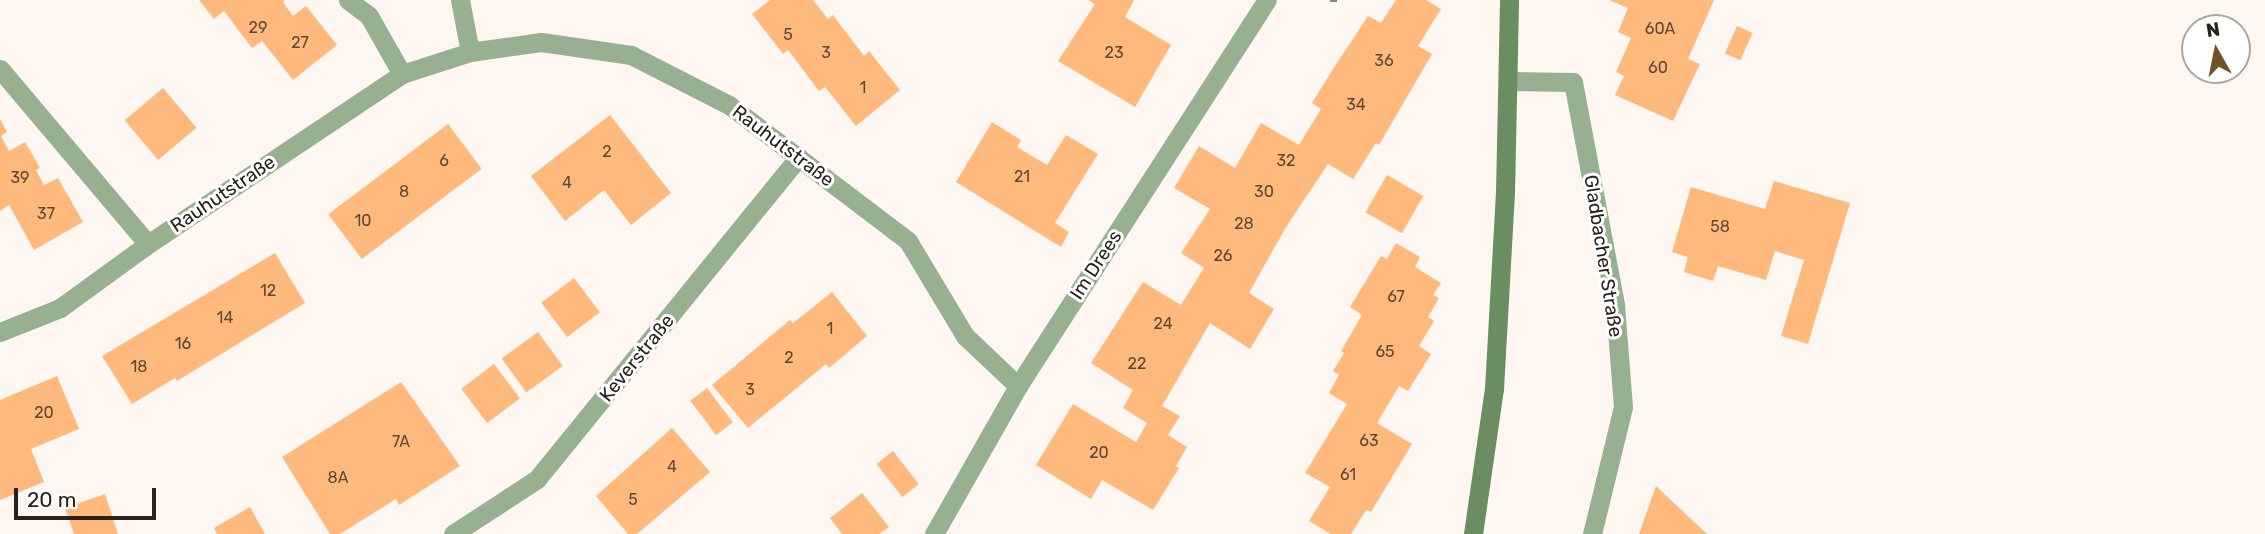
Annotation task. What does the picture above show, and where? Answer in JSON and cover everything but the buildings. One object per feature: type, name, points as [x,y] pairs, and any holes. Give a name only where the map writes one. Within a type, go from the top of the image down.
[{"type":"main road","points":[[1473,534],[1494,389],[1508,81],[1509,0]]},
{"type":"street","points":[[348,0],[369,16],[402,74]]},
{"type":"street","points":[[460,0],[470,52]]},
{"type":"street","name":"Im Drees","points":[[934,534],[1018,386],[1267,0]]},
{"type":"street","name":"Rauhutstraße","points":[[0,332],[60,308],[148,244],[402,74],[470,52],[541,43],[631,55],[729,105],[908,241],[965,336],[1018,386]]},
{"type":"street","points":[[0,69],[148,244]]},
{"type":"street","name":"Gladbacher Straße","points":[[1508,81],[1573,82],[1615,305],[1623,407],[1592,534]]},
{"type":"street","name":"Keverstraße","points":[[453,534],[537,479],[799,157]]},
{"type":"path","points":[[1330,0],[1340,0]]}]
